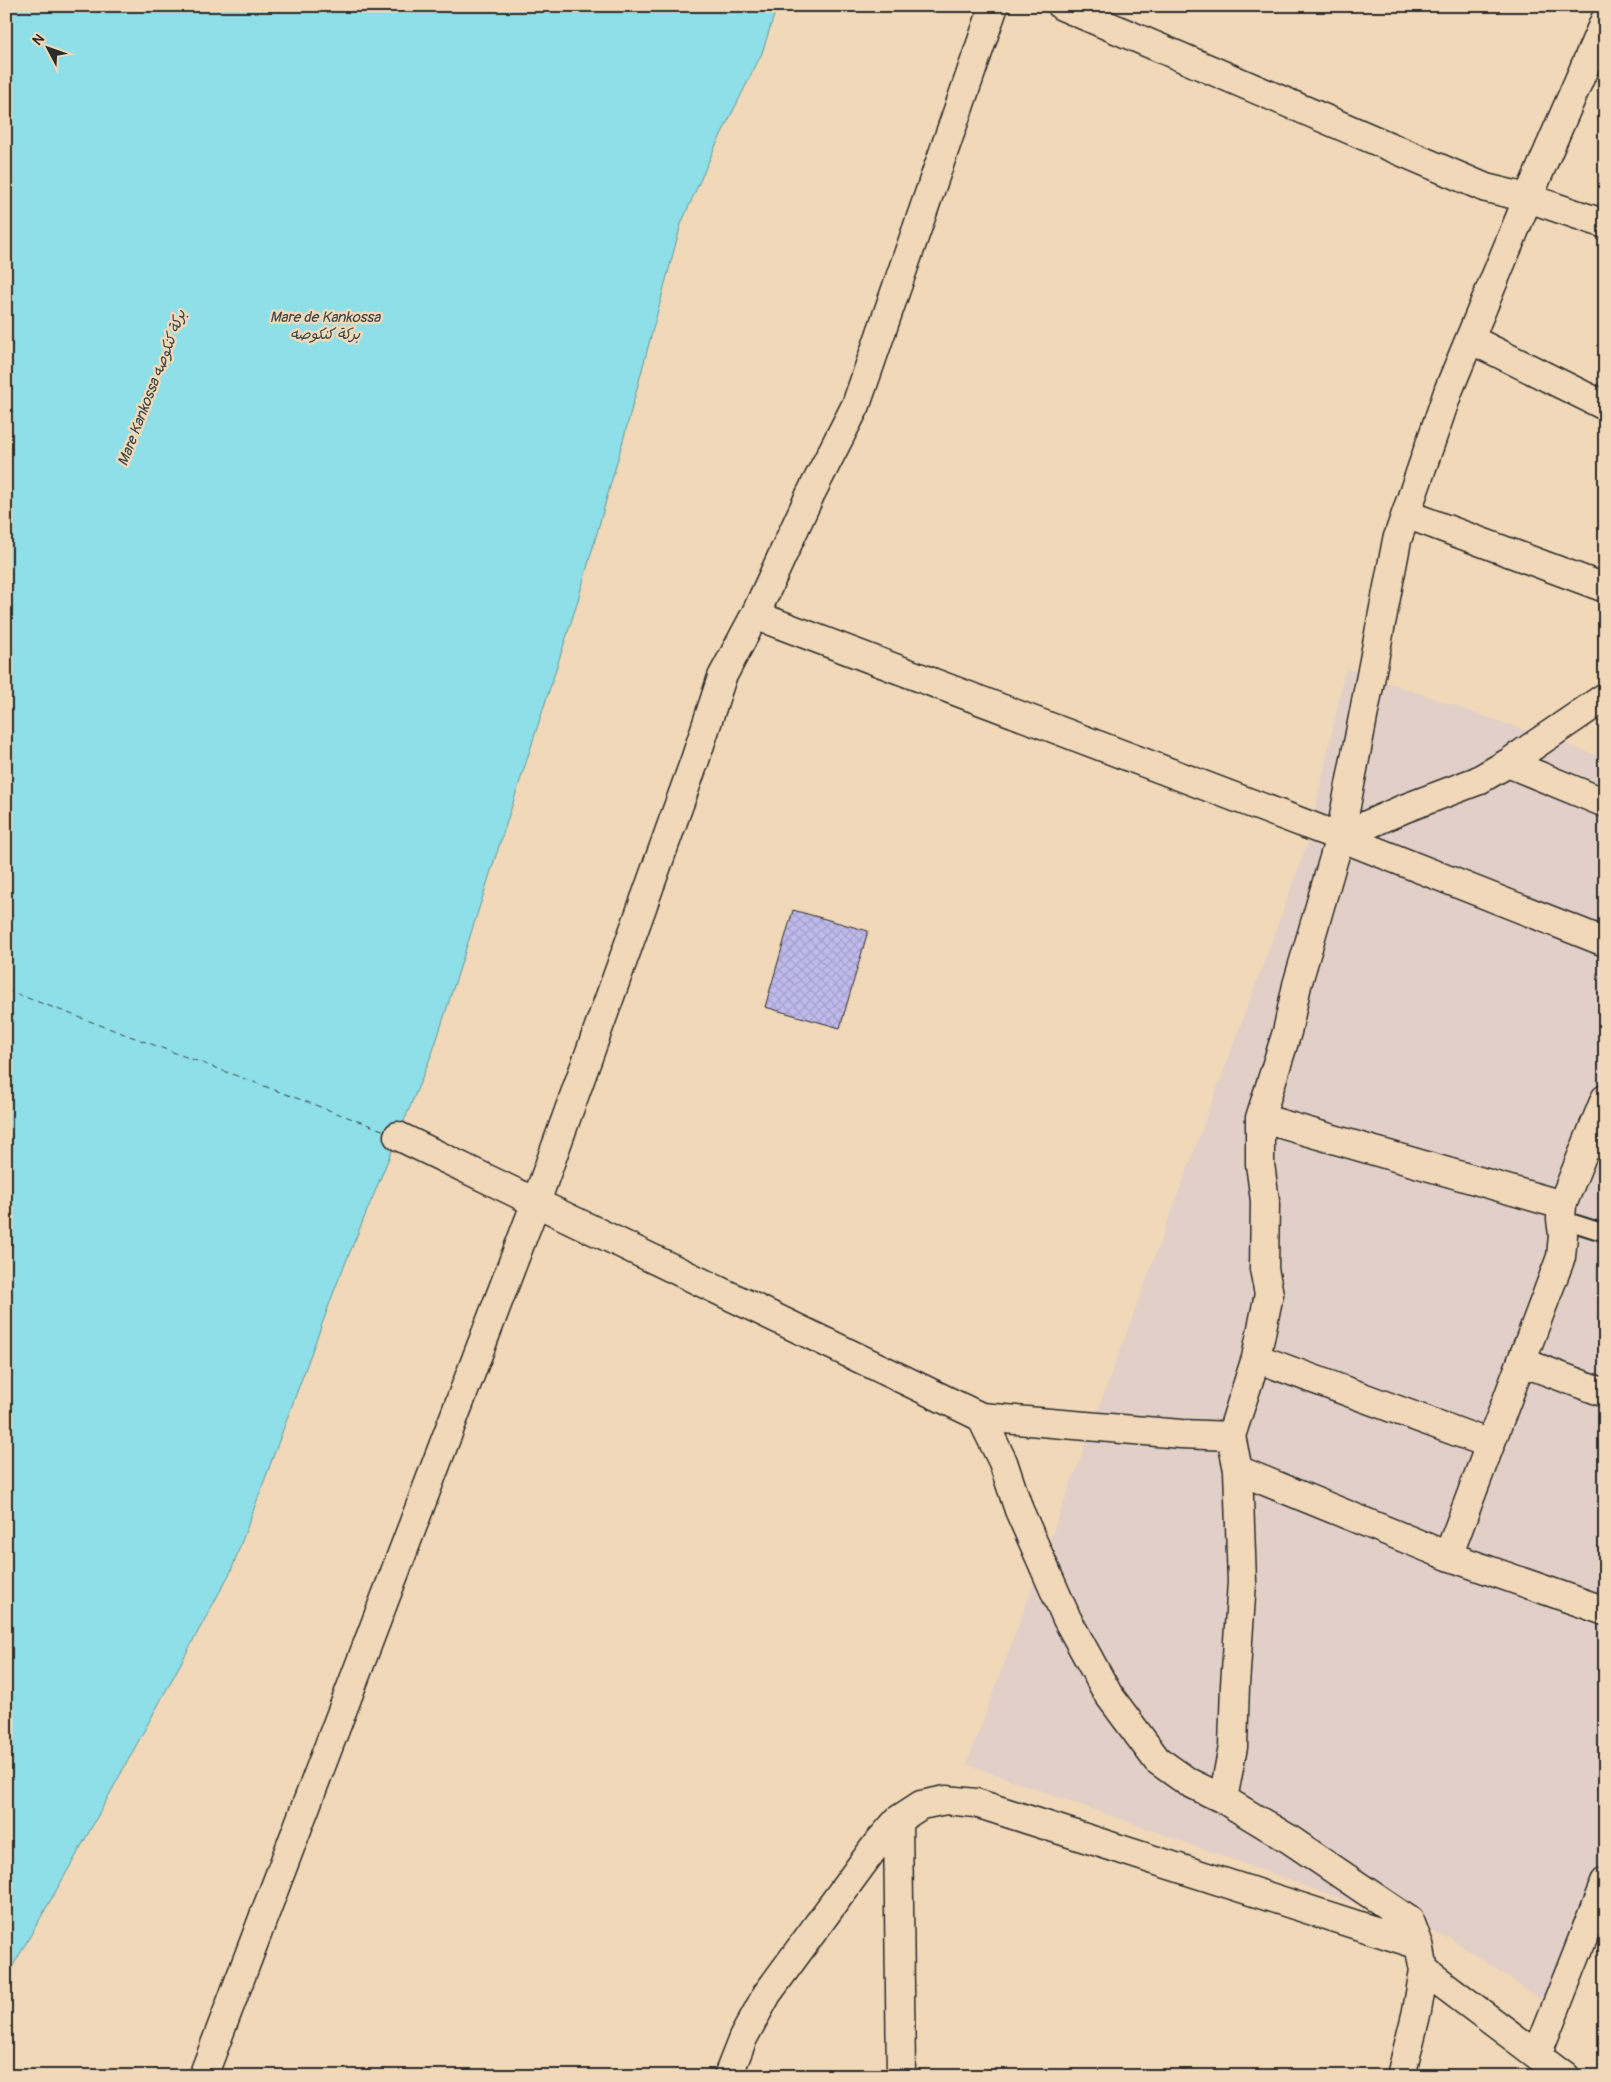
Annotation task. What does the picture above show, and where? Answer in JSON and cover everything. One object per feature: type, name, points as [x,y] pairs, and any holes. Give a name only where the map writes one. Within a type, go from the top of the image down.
[{"type":"street","points":[[203,2076],[536,1202],[692,769],[722,676],[755,615],[810,496],[856,405],[994,6]]},
{"type":"street","points":[[1062,6],[1486,188],[1528,198],[1605,224]]},
{"type":"street","points":[[1223,1799],[1233,1747],[1242,1582],[1238,1470],[1231,1436],[1256,1358],[1268,1294],[1264,1269],[1265,1201],[1260,1164],[1260,1118],[1340,837],[1397,540],[1449,389],[1528,198],[1605,20]]},
{"type":"street","points":[[1470,339],[1605,406]]},
{"type":"street","points":[[1406,514],[1605,588]]},
{"type":"street","points":[[755,615],[1340,837],[1605,942]]},
{"type":"street","points":[[1340,837],[1402,809],[1477,781],[1508,763],[1605,697]]},
{"type":"street","points":[[1508,763],[1605,803]]},
{"type":"street","points":[[1448,1556],[1561,1257],[1563,1235],[1561,1212],[1595,1149],[1605,1099]]},
{"type":"street","points":[[1260,1118],[1561,1212]]},
{"type":"street","points":[[398,1136],[981,1417],[1181,1434],[1231,1436]]},
{"type":"street","points":[[1256,1358],[1490,1444]]},
{"type":"street","points":[[1522,1362],[1605,1393]]},
{"type":"street","points":[[981,1417],[1003,1462],[1019,1510],[1067,1619],[1108,1694],[1157,1760],[1188,1782],[1223,1799],[1289,1838],[1410,1921],[1422,1957],[1417,2011],[1401,2076]]},
{"type":"street","points":[[1238,1470],[1448,1556],[1605,1612]]},
{"type":"street","points":[[728,2076],[743,2038],[767,1994],[877,1844],[898,1820],[921,1805],[946,1800],[976,1803],[1422,1957],[1537,2055],[1565,2076]]},
{"type":"street","points":[[898,1820],[901,2076]]},
{"type":"street","points":[[1537,2055],[1605,1882]]},
{"type":"lane","points":[[1561,1212],[1605,1233]]},
{"type":"shaded area","points":[[1346,668],[1605,758],[1605,1851],[1547,2004],[1450,1938],[967,1764],[1308,843]]},
{"type":"water","name":"Mare de Kankossa بركة كنكوصه","points":[[6,6],[777,6],[762,53],[715,147],[681,224],[576,607],[433,1051],[336,1286],[231,1571],[77,1854],[6,1978]]},
{"type":"building","points":[[793,910],[868,931],[840,1028],[765,1007]]},
{"type":"ferry route","points":[[6,990],[385,1131]]},
{"type":"water label","name":"Mare Kankossa بركة كنكوصه","points":[[152,388]]}]
